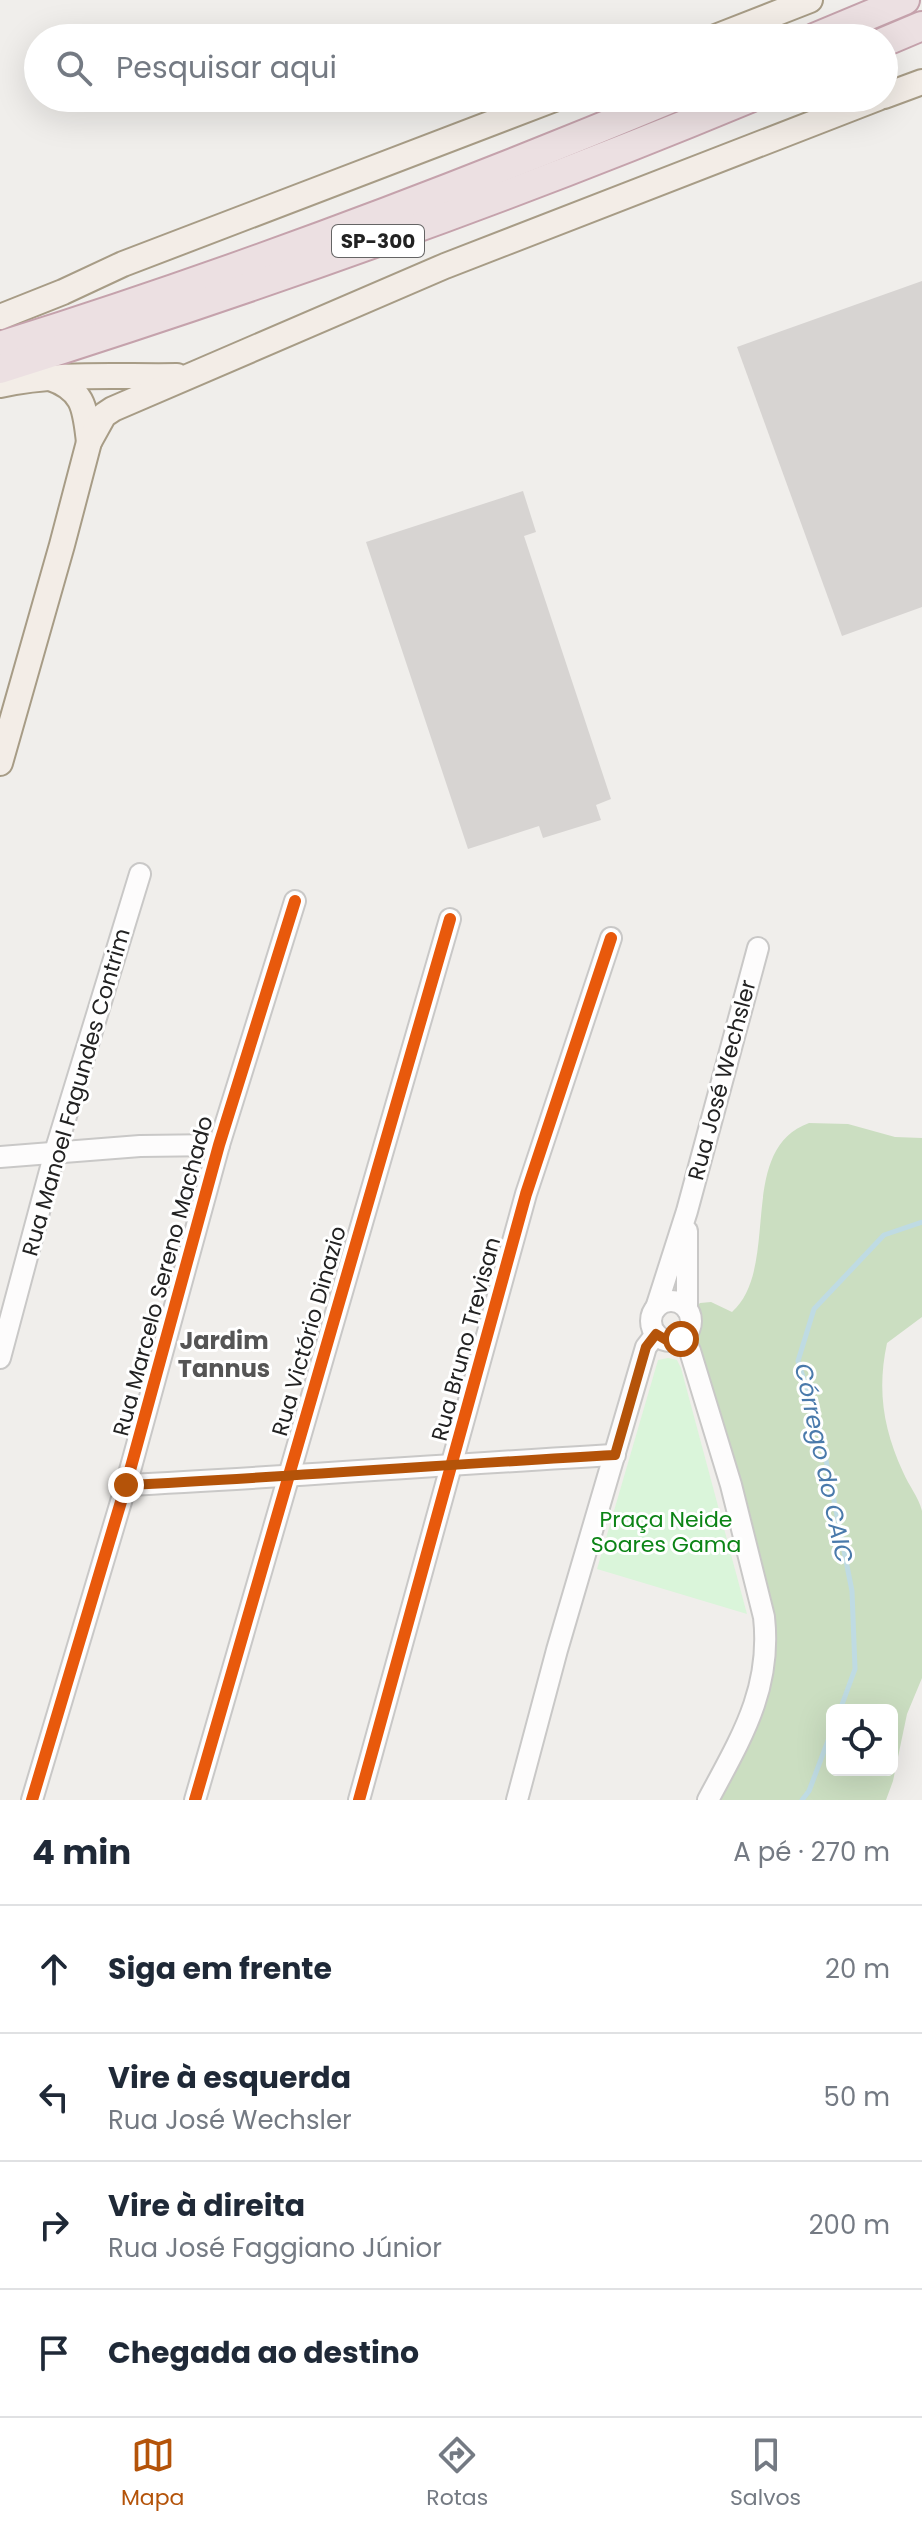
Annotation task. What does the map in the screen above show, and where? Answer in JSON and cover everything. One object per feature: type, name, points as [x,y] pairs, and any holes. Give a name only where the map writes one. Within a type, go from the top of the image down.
[{"type":"highway","points":[[848,24],[905,0]]},
{"type":"highway","points":[[898,36],[922,26]]},
{"type":"highway","name":"SP-300","points":[[0,346],[246,264],[637,112]]},
{"type":"highway","name":"SP-300","points":[[0,369],[136,326],[413,229],[625,150],[716,112]]},
{"type":"main road","points":[[749,24],[810,0]]},
{"type":"main road","points":[[898,91],[922,82]]},
{"type":"main road","points":[[0,317],[123,264],[520,112]]},
{"type":"main road","points":[[0,763],[89,442],[104,415],[188,375],[445,266],[842,112]]},
{"type":"main road","points":[[0,385],[79,375],[188,375]]},
{"type":"main road","points":[[50,378],[71,388],[81,400],[89,442]]},
{"type":"street","name":"Rua Manoel Fagundes Contrim","points":[[0,1358],[55,1152],[140,874]]},
{"type":"street","name":"Rua Marcelo Sereno Machado","points":[[32,1800],[126,1485],[219,1145],[295,901]]},
{"type":"street","name":"Rua Victório Dinazio","points":[[195,1800],[450,919]]},
{"type":"street","name":"Rua Bruno Trevisan","points":[[359,1800],[526,1194],[611,938]]},
{"type":"street","name":"Rua José Wechsler","points":[[656,1308],[687,1211],[758,948]]},
{"type":"street","points":[[0,1157],[140,1146],[219,1145]]},
{"type":"street","name":"Rua José Wechsler","points":[[687,1211],[687,1309]]},
{"type":"street","points":[[675,1302],[687,1309],[691,1321],[681,1339],[668,1341],[656,1334],[651,1321],[656,1308],[675,1302]]},
{"type":"street","points":[[517,1800],[557,1650],[646,1347],[656,1334]]},
{"type":"street","points":[[681,1339],[690,1351],[731,1485],[764,1617],[766,1639],[763,1676],[748,1724],[708,1800]]},
{"type":"street","points":[[126,1485],[615,1455]]},
{"type":"green space","points":[[809,1123],[848,1124],[895,1137],[922,1138],[922,1317],[887,1343],[882,1393],[891,1440],[922,1511],[922,1678],[907,1714],[898,1757],[898,1704],[826,1704],[826,1776],[894,1776],[886,1800],[719,1800],[766,1644],[685,1330],[688,1315],[700,1303],[711,1302],[732,1312],[747,1292],[755,1267],[765,1183],[773,1158],[786,1137]]},
{"type":"green space","name":"Praça Neide Soares Gama","points":[[658,1360],[677,1360],[681,1368],[747,1614],[597,1569]]},
{"type":"building","points":[[922,281],[922,607],[842,636],[737,347]]},
{"type":"building","points":[[523,491],[536,532],[524,536],[611,799],[596,805],[601,820],[543,838],[539,826],[468,849],[366,542]]},
{"type":"waterway","name":"Córrego do CAIC","points":[[842,1704],[855,1669],[852,1591],[820,1430],[798,1361],[814,1309],[884,1235],[922,1222]]},
{"type":"waterway","name":"Córrego do CAIC","points":[[802,1800],[809,1791],[826,1746]]},
{"type":"cycle path","points":[[32,1800],[126,1485],[219,1145],[295,901]]},
{"type":"cycle path","points":[[195,1800],[450,919]]},
{"type":"cycle path","points":[[359,1800],[526,1194],[611,938]]},
{"type":"district","name":"Jardim Tannus","points":[[224,1354]]},
{"type":"route","points":[[126,1485],[615,1455],[646,1347],[656,1334],[668,1341],[681,1339]]}]
